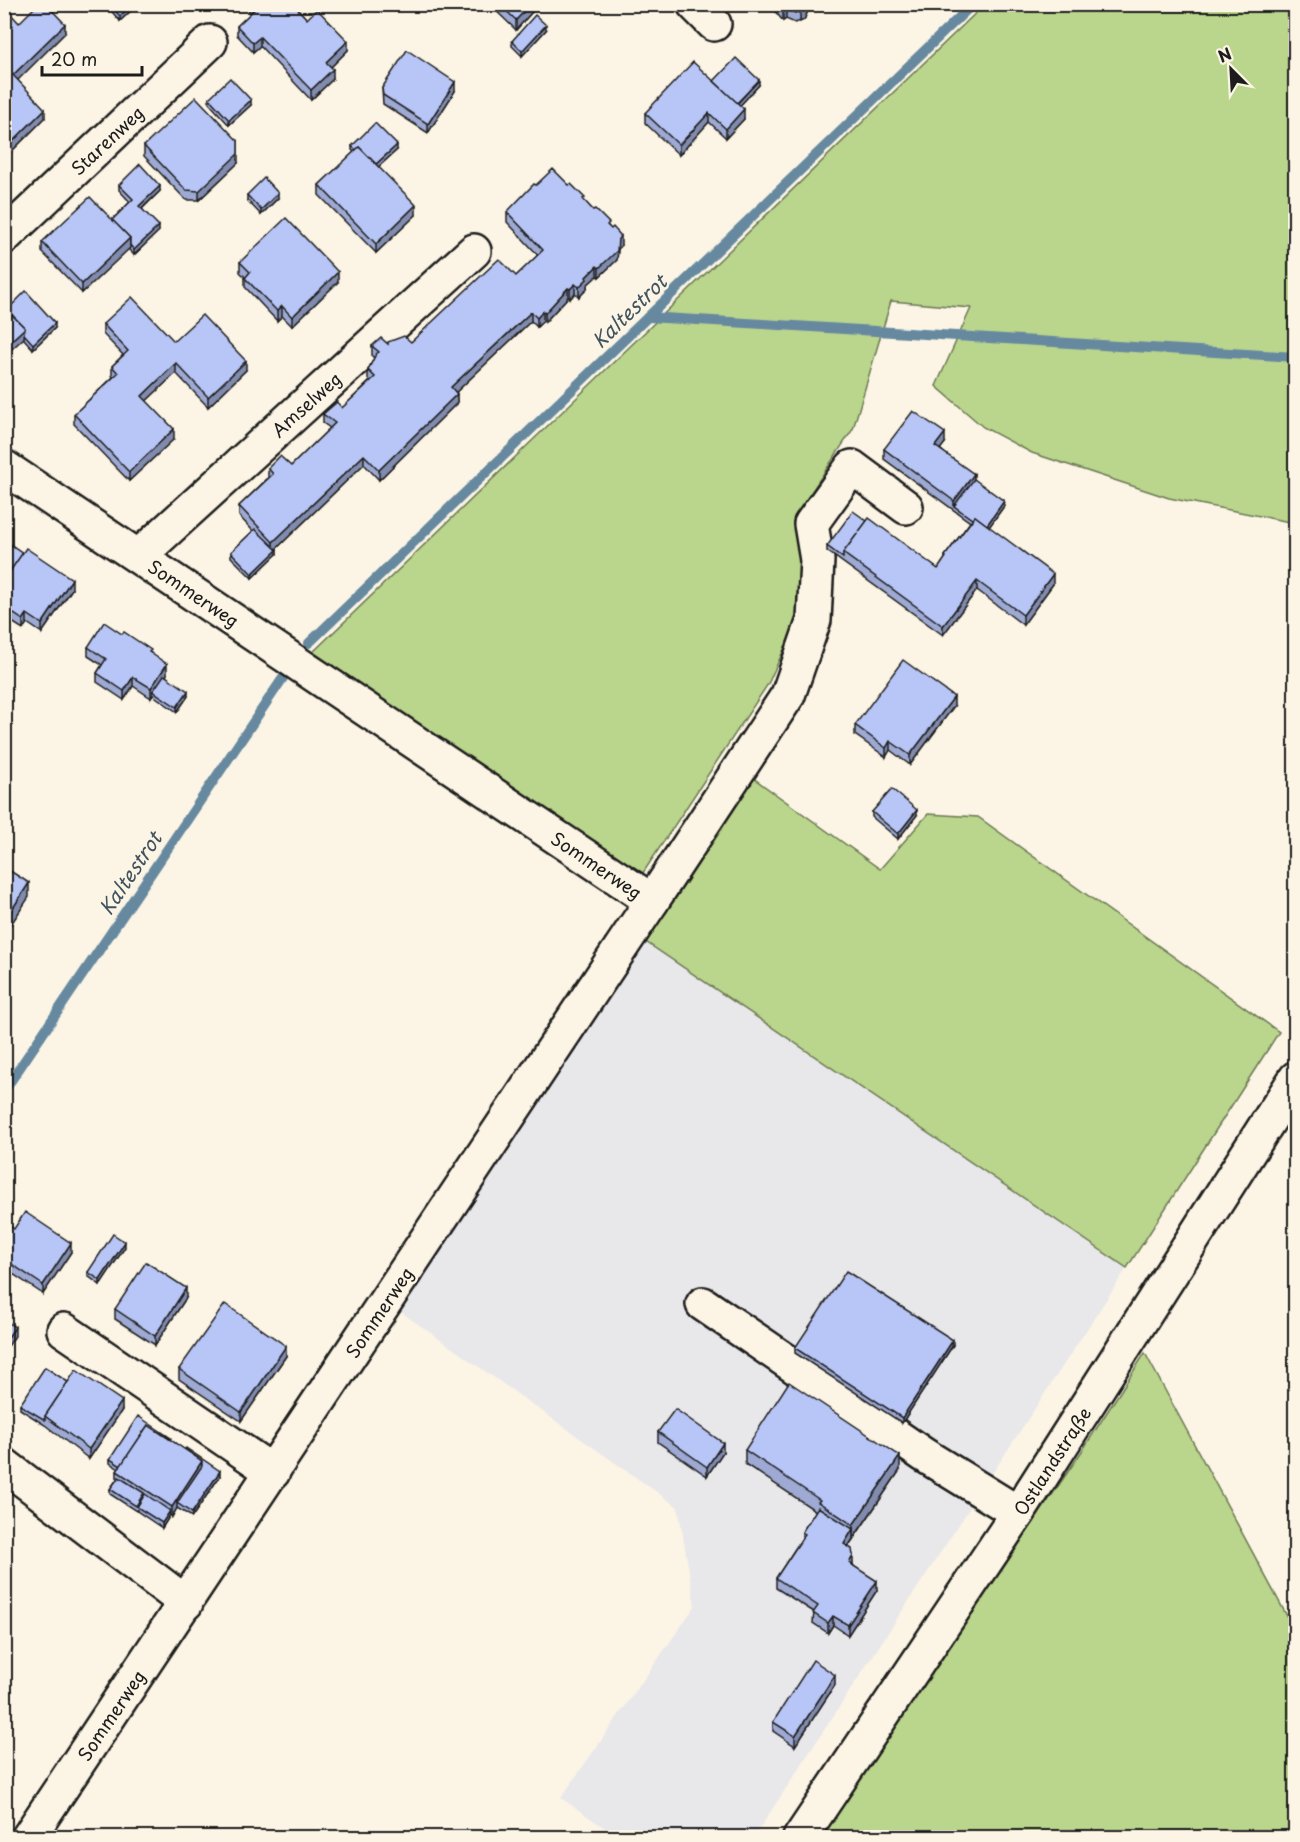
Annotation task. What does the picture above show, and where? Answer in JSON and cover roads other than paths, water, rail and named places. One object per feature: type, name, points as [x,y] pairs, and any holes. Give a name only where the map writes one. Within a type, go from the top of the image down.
[{"type":"street","name":"Starenweg","points":[[4,237],[210,42]]},
{"type":"street","name":"Amselweg","points":[[139,556],[474,251]]},
{"type":"street","name":"Sommerweg","points":[[4,466],[652,901],[28,1838]]},
{"type":"street","points":[[652,901],[788,695],[814,620],[817,560],[811,524],[852,467],[906,507]]},
{"type":"street","name":"Ostlandstraße","points":[[800,1838],[1018,1513],[1296,1078]]},
{"type":"street","points":[[703,1304],[924,1455],[1018,1513]]},
{"type":"street","points":[[64,1330],[273,1472]]},
{"type":"street","points":[[4,1465],[186,1602]]},
{"type":"waterway","name":"Kaltestrot","points":[[309,643],[973,4]]},
{"type":"waterway","points":[[648,317],[1296,357]]},
{"type":"waterway","name":"Kaltestrot","points":[[4,1091],[285,675]]}]
